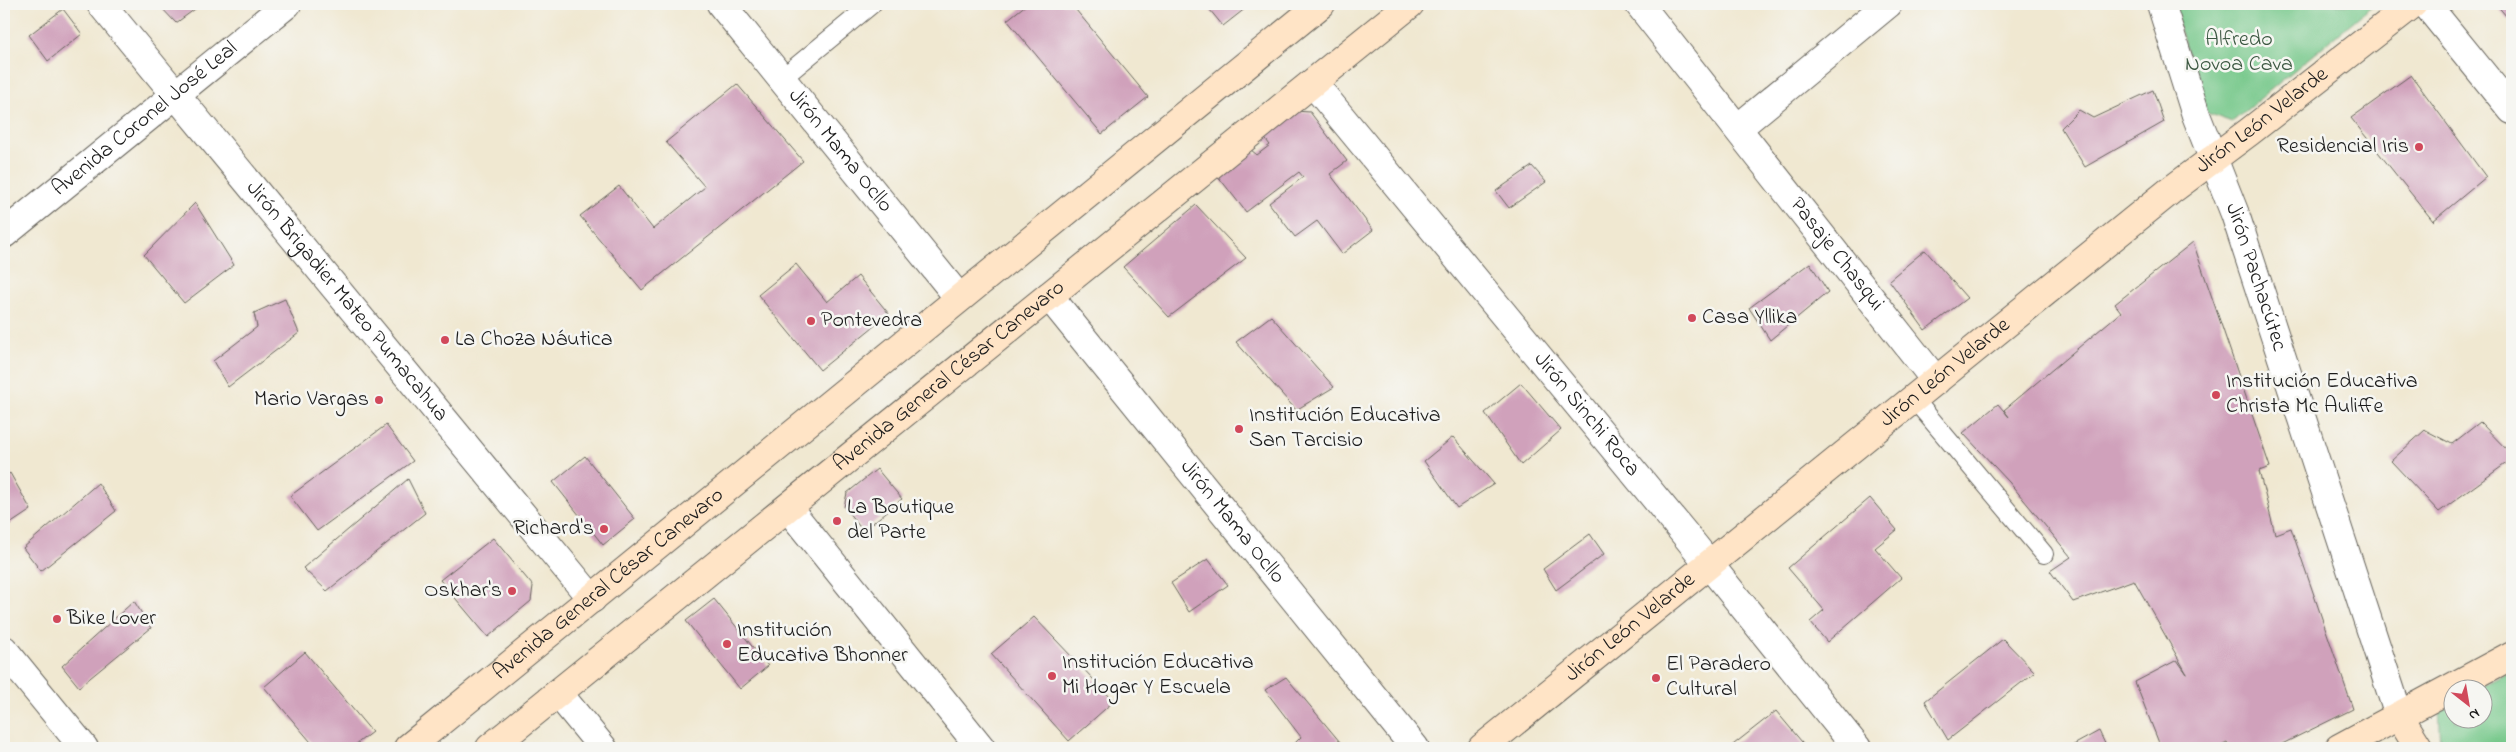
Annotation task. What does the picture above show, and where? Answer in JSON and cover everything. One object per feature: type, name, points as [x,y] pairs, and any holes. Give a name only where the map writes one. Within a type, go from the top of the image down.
[{"type":"main road","name":"Avenida General César Canevaro","points":[[408,748],[1321,4]]},
{"type":"main road","name":"Avenida General César Canevaro","points":[[490,748],[1410,4]]},
{"type":"main road","name":"Jirón León Velarde","points":[[1482,748],[2212,157],[2257,126],[2413,4]]},
{"type":"main road","points":[[2339,748],[2512,655]]},
{"type":"main road","name":"Jirón Pachacútec","points":[[2399,716],[2419,748]]},
{"type":"street","name":"Jirón Brigadier Mateo Pumacahua","points":[[101,4],[592,599]]},
{"type":"street","name":"Avenida Coronel José Leal","points":[[4,234],[287,4]]},
{"type":"street","name":"Jirón Mama Ocllo","points":[[721,4],[959,298]]},
{"type":"street","name":"Pasaje Chasqui","points":[[1639,4],[1936,381]]},
{"type":"street","points":[[1738,128],[1888,4]]},
{"type":"street","name":"Jirón Pachacútec","points":[[2161,4],[2196,115],[2235,214],[2399,716]]},
{"type":"street","points":[[2426,4],[2512,110]]},
{"type":"street","name":"Jirón Sinchi Roca","points":[[1313,83],[1710,565],[1857,748]]},
{"type":"street","name":"Jirón Mama Ocllo","points":[[1049,296],[1415,748]]},
{"type":"street","points":[[788,508],[981,748]]},
{"type":"street","points":[[4,650],[84,748]]},
{"type":"street","points":[[558,693],[603,748]]},
{"type":"lane","points":[[781,79],[872,4]]},
{"type":"lane","points":[[1914,399],[2044,554]]},
{"type":"green space","name":"Alfredo Novoa Cava","points":[[2172,4],[2374,4],[2232,122],[2207,113]]},
{"type":"green space","points":[[2512,671],[2512,748],[2441,748],[2439,709],[2444,706],[2444,730],[2494,730],[2494,680]]},
{"type":"building","points":[[158,4],[202,4],[176,23]]},
{"type":"building","points":[[1027,4],[1071,4],[1148,97],[1102,134],[1007,20]]},
{"type":"building","points":[[1205,4],[1251,4],[1223,26]]},
{"type":"building","points":[[2496,4],[2512,4],[2512,23]]},
{"type":"building","points":[[63,9],[82,34],[48,61],[29,35]]},
{"type":"building","name":"Residencial Iris","points":[[2411,75],[2486,177],[2433,221],[2351,118]]},
{"type":"building","points":[[737,84],[803,161],[642,290],[580,216],[619,186],[653,229],[705,187],[666,142]]},
{"type":"building","points":[[2153,90],[2164,122],[2085,167],[2061,128],[2079,110],[2093,118]]},
{"type":"building","points":[[1295,111],[1310,112],[1347,161],[1330,174],[1373,230],[1342,254],[1317,221],[1295,237],[1269,203],[1303,177],[1299,172],[1246,212],[1217,175],[1250,149],[1257,155],[1270,145],[1263,136]]},
{"type":"building","points":[[1532,166],[1546,182],[1509,208],[1496,191]]},
{"type":"building","points":[[195,203],[234,265],[184,303],[144,255]]},
{"type":"building","points":[[1196,205],[1246,258],[1169,317],[1123,267]]},
{"type":"building","points":[[2193,242],[2270,467],[2259,471],[2275,534],[2291,528],[2353,709],[2274,748],[2230,748],[2227,743],[2217,748],[2161,748],[2135,682],[2177,660],[2187,674],[2134,580],[2073,602],[2050,571],[2071,557],[2009,482],[1963,433],[1998,404],[2009,417],[2004,410],[2121,312],[2115,304]]},
{"type":"building","points":[[1925,250],[1967,298],[1925,330],[1889,280]]},
{"type":"building","points":[[1810,263],[1828,292],[1770,340],[1749,308]]},
{"type":"building","name":"Pontevedra","points":[[796,264],[827,302],[858,276],[889,314],[820,370],[758,295]]},
{"type":"building","points":[[285,299],[299,333],[228,387],[213,361],[257,327],[254,313]]},
{"type":"building","points":[[1271,316],[1334,387],[1296,410],[1236,342]]},
{"type":"building","points":[[1521,383],[1561,430],[1521,465],[1485,413]]},
{"type":"building","points":[[2480,422],[2512,455],[2512,459],[2439,512],[2391,461],[2425,430],[2452,444]]},
{"type":"building","points":[[386,425],[413,461],[317,531],[290,496]]},
{"type":"building","points":[[1453,437],[1494,484],[1457,508],[1424,461]]},
{"type":"building","points":[[585,456],[635,519],[603,545],[553,482]]},
{"type":"building","points":[[877,469],[902,499],[863,531],[844,507],[847,493]]},
{"type":"building","points":[[10,473],[31,510],[4,528],[4,478]]},
{"type":"building","points":[[408,479],[425,513],[327,591],[303,568]]},
{"type":"building","points":[[98,483],[116,511],[41,571],[23,548]]},
{"type":"building","points":[[1870,498],[1897,530],[1875,548],[1901,578],[1827,642],[1810,622],[1824,610],[1788,568]]},
{"type":"building","points":[[1590,534],[1604,554],[1556,590],[1543,569]]},
{"type":"building","points":[[493,538],[533,586],[531,601],[488,637],[440,580]]},
{"type":"building","points":[[1208,559],[1228,585],[1189,612],[1171,583]]},
{"type":"building","name":"Institución Educativa Bhonner","points":[[714,599],[768,666],[740,689],[686,621]]},
{"type":"building","points":[[134,601],[151,628],[79,687],[62,666]]},
{"type":"building","points":[[1034,617],[1114,701],[1069,741],[991,654]]},
{"type":"building","points":[[2003,639],[2035,672],[1948,740],[1925,701]]},
{"type":"building","points":[[305,652],[372,732],[351,748],[316,748],[264,687]]},
{"type":"building","points":[[1286,677],[1345,748],[1290,748],[1301,737],[1265,690]]},
{"type":"building","points":[[1776,711],[1807,748],[1729,748]]},
{"type":"building","points":[[2099,731],[2107,748],[2068,748]]},
{"type":"place","name":"Residencial Iris","points":[[2419,147]]},
{"type":"place","name":"Casa Yllika","points":[[1692,318]]},
{"type":"place","name":"Pontevedra","points":[[811,321]]},
{"type":"place","name":"La Choza Náutica","points":[[445,340]]},
{"type":"place","name":"Institución Educativa Christa Mc Auliffe","points":[[2216,395]]},
{"type":"place","name":"Mario Vargas","points":[[379,400]]},
{"type":"place","name":"Institución Educativa San Tarcisio","points":[[1239,429]]},
{"type":"place","name":"La Boutique del Parte","points":[[837,521]]},
{"type":"place","name":"Richard's","points":[[604,529]]},
{"type":"place","name":"Oskhar's","points":[[512,591]]},
{"type":"place","name":"Bike Lover","points":[[57,619]]},
{"type":"place","name":"Institución Educativa Bhonner","points":[[727,644]]},
{"type":"place","name":"Institución Educativa Mi Hogar Y Escuela","points":[[1052,676]]},
{"type":"place","name":"El Paradero Cultural","points":[[1656,678]]}]
